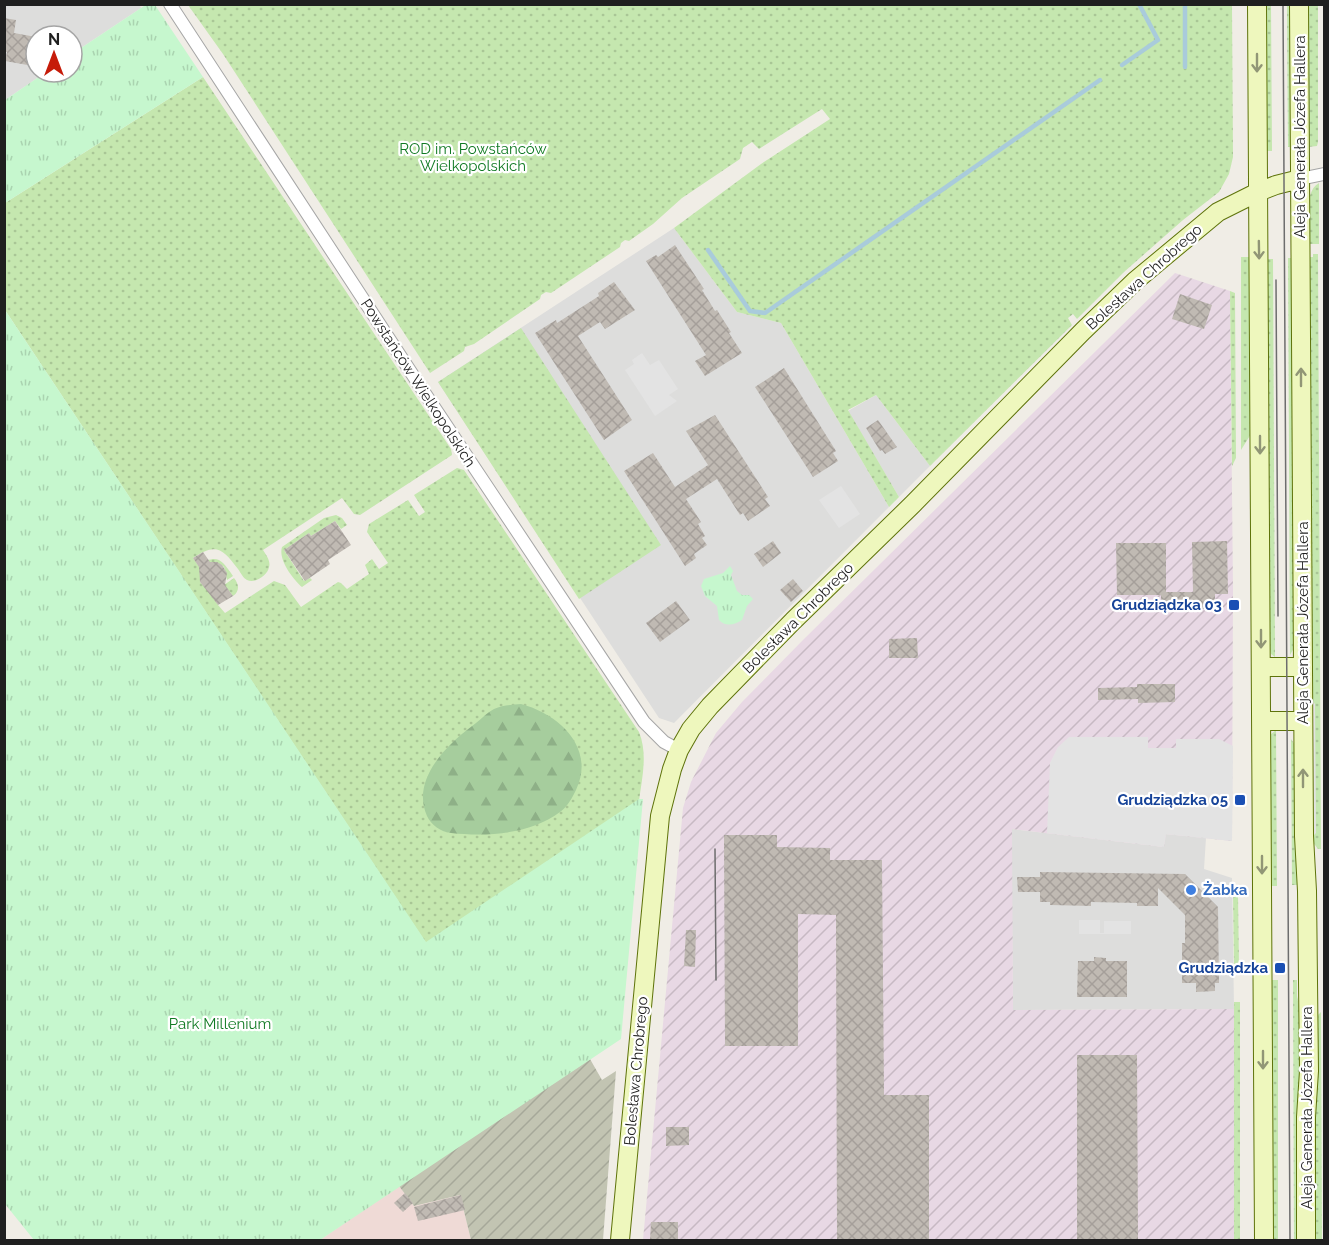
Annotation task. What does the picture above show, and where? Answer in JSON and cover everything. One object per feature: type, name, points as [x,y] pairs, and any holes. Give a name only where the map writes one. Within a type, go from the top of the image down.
[{"type":"main road","points":[[1257,4],[1264,1240]]},
{"type":"main road","name":"Aleja Generała Józefa Hallera","points":[[1299,4],[1304,836],[1307,891],[1309,1071],[1305,1118],[1306,1240]]},
{"type":"main road","name":"Bolesława Chrobrego","points":[[621,1240],[660,816],[669,778],[679,750],[691,729],[718,697],[1135,281],[1218,212],[1258,192],[1300,179]]},
{"type":"main road","points":[[1261,667],[1303,667]]},
{"type":"main road","points":[[1262,721],[1303,721]]},
{"type":"street","name":"Powstańców Wielkopolskich","points":[[170,4],[433,406],[637,712],[654,733],[679,750]]},
{"type":"street","points":[[1300,179],[1324,174]]},
{"type":"shaded area","points":[[139,4],[141,8],[84,46],[84,24],[24,24],[24,84],[28,84],[5,100],[5,5]]},
{"type":"shaded area","points":[[674,228],[737,312],[781,323],[889,507],[674,723],[659,718],[438,382]]},
{"type":"shaded area","points":[[1175,273],[1230,291],[1233,590],[1232,841],[1166,834],[1164,847],[1012,829],[1013,1010],[1234,1009],[1234,1240],[643,1240],[683,808],[691,782],[716,733],[742,702],[803,640]]},
{"type":"shaded area","points":[[642,353],[650,365],[659,360],[678,389],[669,395],[677,401],[655,416],[625,370],[634,364],[632,360]]},
{"type":"shaded area","points":[[876,395],[930,466],[899,497],[848,411]]},
{"type":"shaded area","points":[[841,486],[860,514],[839,528],[819,500]]},
{"type":"shaded area","points":[[1311,699],[1315,704],[1316,833],[1311,838]]},
{"type":"shaded area","points":[[1069,737],[1148,737],[1148,748],[1176,748],[1176,739],[1219,739],[1233,746],[1232,841],[1166,834],[1164,847],[1047,833],[1050,763],[1058,747]]},
{"type":"shaded area","points":[[1011,829],[1164,847],[1165,834],[1206,838],[1204,869],[1232,878],[1234,1009],[1013,1010]]},
{"type":"shaded area","points":[[1079,920],[1100,920],[1100,933],[1104,933],[1104,921],[1131,921],[1131,934],[1079,934]]},
{"type":"shaded area","points":[[590,1059],[602,1080],[616,1071],[603,1240],[471,1240],[460,1195],[414,1206],[399,1186]]},
{"type":"shaded area","points":[[399,1186],[414,1206],[460,1195],[471,1240],[320,1240]]},
{"type":"green space","points":[[147,4],[155,5],[203,77],[5,203],[5,100],[28,84],[84,84],[84,46]]},
{"type":"green space","name":"ROD im. Powstańców Wielkopolskich","points":[[188,5],[1232,5],[1233,157],[1229,174],[1219,192],[1124,272],[1077,319],[1073,314],[1068,318],[1072,325],[930,466],[876,395],[848,410],[899,497],[889,507],[781,323],[737,312],[674,228],[761,164],[830,119],[822,109],[759,149],[752,142],[743,148],[740,159],[682,198],[653,224],[629,241],[625,240],[620,247],[551,293],[546,292],[541,295],[540,299],[474,344],[465,347],[464,351],[430,373],[223,54]]},
{"type":"green space","points":[[1265,5],[1271,5],[1272,151],[1266,151]]},
{"type":"green space","points":[[1287,5],[1291,5],[1292,147],[1288,147]]},
{"type":"green space","points":[[1307,5],[1318,5],[1318,142],[1317,146],[1308,147]]},
{"type":"green space","points":[[203,77],[451,449],[452,455],[360,515],[354,514],[342,498],[263,550],[268,558],[268,570],[257,580],[246,579],[228,557],[218,550],[213,549],[201,553],[193,558],[198,565],[214,559],[218,560],[233,576],[227,580],[224,567],[212,562],[201,569],[200,582],[206,589],[224,585],[234,578],[238,585],[237,592],[233,596],[226,587],[218,605],[225,613],[274,581],[285,585],[301,607],[338,582],[347,589],[369,574],[365,565],[372,559],[379,569],[388,563],[367,532],[369,524],[408,500],[419,516],[425,512],[414,495],[457,468],[464,470],[639,732],[642,740],[644,766],[639,801],[426,943],[5,310],[5,203]]},
{"type":"green space","points":[[1319,183],[1319,244],[1309,244],[1309,202],[1314,187]]},
{"type":"green space","points":[[1313,254],[1318,254],[1321,849],[1318,849],[1312,841],[1309,257],[1313,257]]},
{"type":"green space","points":[[1241,257],[1251,257],[1251,434],[1241,450]]},
{"type":"green space","points":[[1288,258],[1293,258],[1294,648],[1290,655]]},
{"type":"green space","points":[[1267,259],[1273,259],[1275,657],[1271,654],[1269,645]]},
{"type":"green space","points":[[1230,291],[1235,293],[1236,458],[1232,466]]},
{"type":"green space","name":"Park Millenium","points":[[5,310],[426,942],[639,799],[643,799],[621,1039],[320,1240],[34,1240],[5,1204]]},
{"type":"green space","points":[[521,328],[661,545],[579,599],[438,382]]},
{"type":"green space","points":[[336,515],[342,518],[347,525],[341,529],[335,521],[311,536],[309,533],[284,550],[304,581],[310,578],[312,580],[302,587],[284,563],[282,547],[324,518]]},
{"type":"green space","points":[[730,566],[737,591],[753,599],[747,606],[742,620],[724,624],[719,620],[717,606],[705,596],[701,586],[704,579],[723,573]]},
{"type":"green space","points":[[521,704],[548,716],[560,725],[577,747],[581,760],[581,775],[570,802],[560,812],[536,825],[508,832],[465,834],[447,832],[437,828],[427,816],[423,802],[424,788],[435,762],[455,740],[494,709]]},
{"type":"green space","points":[[1276,730],[1277,886],[1271,886],[1270,735]]},
{"type":"green space","points":[[1291,739],[1295,745],[1303,885],[1292,885]]},
{"type":"green space","points":[[1233,893],[1238,894],[1239,967],[1234,966]]},
{"type":"green space","points":[[1271,980],[1278,980],[1278,1240],[1272,1240]]},
{"type":"green space","points":[[1293,980],[1297,980],[1297,996],[1303,1028],[1298,1240],[1294,1240]]},
{"type":"green space","points":[[1234,1002],[1240,1002],[1240,1240],[1234,1240]]},
{"type":"green space","points":[[1321,1012],[1322,1240],[1314,1240],[1316,1017]]},
{"type":"building","points":[[4,18],[16,20],[14,33],[24,35],[24,64],[5,61],[7,52],[4,52]]},
{"type":"building","points":[[675,245],[742,353],[705,376],[695,361],[706,355],[646,261],[656,255],[658,257]]},
{"type":"building","points":[[614,282],[635,310],[605,329],[600,322],[578,336],[632,420],[604,440],[535,333],[556,320],[557,323],[599,296],[598,293]]},
{"type":"building","points":[[1180,294],[1212,305],[1204,329],[1172,319]]},
{"type":"building","points":[[784,368],[836,451],[833,453],[838,461],[813,477],[755,387]]},
{"type":"building","points":[[715,415],[768,497],[765,499],[770,506],[748,521],[743,513],[740,515],[717,479],[686,499],[701,522],[698,524],[705,536],[702,538],[707,545],[694,554],[696,558],[685,566],[624,471],[653,453],[675,487],[708,465],[686,431]]},
{"type":"building","points":[[878,420],[897,447],[885,454],[882,450],[880,451],[866,428]]},
{"type":"building","points":[[335,521],[351,545],[328,560],[330,564],[305,581],[284,550],[309,533],[311,536]]},
{"type":"building","points":[[773,541],[781,553],[763,567],[754,554]]},
{"type":"building","points":[[1227,541],[1228,594],[1215,594],[1215,609],[1161,609],[1161,595],[1117,595],[1116,543],[1166,543],[1166,592],[1193,592],[1192,542]]},
{"type":"building","points":[[203,552],[210,562],[222,565],[227,573],[225,585],[233,596],[218,605],[200,582],[199,567],[193,558]]},
{"type":"building","points":[[793,579],[803,591],[791,602],[780,590]]},
{"type":"building","points":[[676,601],[690,620],[660,642],[646,623]]},
{"type":"building","points":[[917,638],[918,658],[889,658],[889,639]]},
{"type":"building","points":[[1137,684],[1175,684],[1175,702],[1138,703],[1138,699],[1098,700],[1098,688],[1137,687]]},
{"type":"building","points":[[724,835],[777,835],[777,847],[830,848],[830,860],[882,860],[884,1095],[929,1095],[929,1240],[837,1240],[836,915],[798,914],[798,1046],[725,1046]]},
{"type":"building","points":[[1040,872],[1185,874],[1218,907],[1219,983],[1215,983],[1215,991],[1196,992],[1196,983],[1182,983],[1185,915],[1158,888],[1158,906],[1091,902],[1091,906],[1050,905],[1050,902],[1040,902],[1040,892],[1018,892],[1017,877],[1040,877]]},
{"type":"building","points":[[686,930],[696,930],[695,967],[684,966]]},
{"type":"building","points":[[1094,957],[1106,958],[1106,961],[1127,961],[1127,997],[1077,997],[1078,961],[1094,961]]},
{"type":"building","points":[[1077,1055],[1137,1055],[1138,1239],[1077,1239]]},
{"type":"building","points":[[666,1127],[689,1127],[689,1145],[666,1146]]},
{"type":"building","points":[[405,1193],[413,1203],[403,1212],[394,1203]]},
{"type":"building","points":[[461,1195],[465,1210],[418,1221],[414,1207]]},
{"type":"building","points":[[651,1222],[678,1222],[678,1240],[650,1240]]},
{"type":"waterway","points":[[1122,65],[1158,40],[1139,4]]},
{"type":"waterway","points":[[1185,4],[1185,67]]},
{"type":"waterway","points":[[708,250],[750,311],[765,313],[1100,80]]},
{"type":"tram line","points":[[1283,4],[1290,1240]]},
{"type":"tram line","points":[[1276,280],[1278,616]]},
{"type":"tram line","points":[[715,849],[716,980]]},
{"type":"place","name":"Grudziądzka 03","points":[[1234,605]]},
{"type":"place","name":"Grudziądzka 05","points":[[1240,800]]},
{"type":"place","name":"Żabka","points":[[1191,890]]},
{"type":"place","name":"Grudziądzka","points":[[1280,968]]}]
